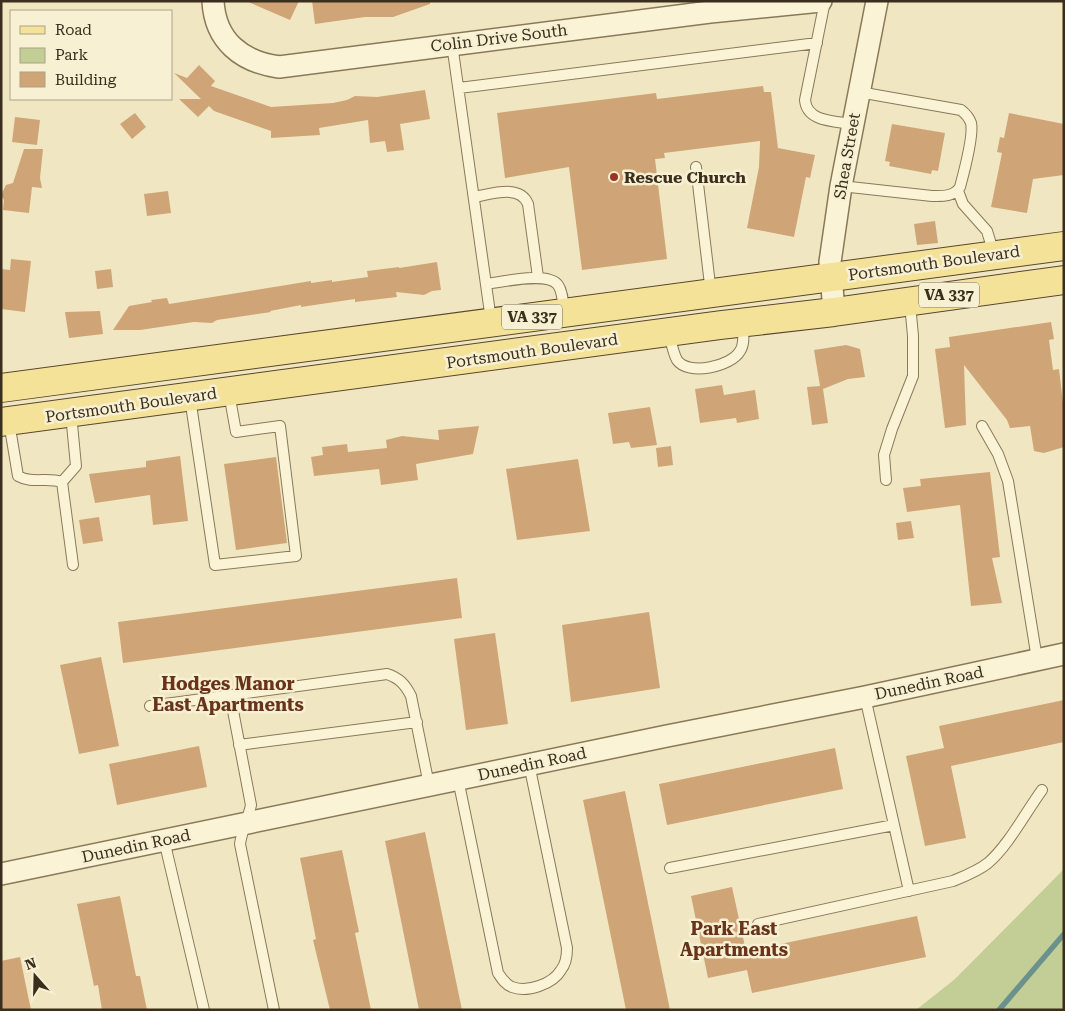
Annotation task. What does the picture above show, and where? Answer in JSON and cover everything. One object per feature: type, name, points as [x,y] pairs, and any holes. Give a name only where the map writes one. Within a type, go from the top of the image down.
[{"type":"main road","name":"Portsmouth Boulevard","points":[[1,388],[1064,246]]},
{"type":"main road","name":"Portsmouth Boulevard","points":[[5,422],[1064,280]]},
{"type":"street","name":"Colin Drive South","points":[[213,1],[218,27],[230,44],[246,58],[262,64],[280,67],[710,12],[821,1]]},
{"type":"street","name":"Shea Street","points":[[834,312],[830,262],[840,186],[877,1]]},
{"type":"street","name":"Dunedin Road","points":[[1,874],[529,764],[864,697],[1064,654]]},
{"type":"lane","points":[[825,1],[805,100],[806,108],[810,114],[817,118],[852,124]]},
{"type":"lane","points":[[458,88],[817,43]]},
{"type":"lane","points":[[452,44],[492,322]]},
{"type":"lane","points":[[859,92],[961,110],[966,114],[971,121],[972,132],[958,191],[963,204],[987,231],[994,255]]},
{"type":"lane","points":[[696,167],[712,293]]},
{"type":"lane","points":[[840,186],[932,196],[945,196],[958,191]]},
{"type":"lane","points":[[474,196],[512,192],[519,193],[525,197],[528,204],[538,278]]},
{"type":"lane","points":[[486,284],[550,278],[558,284],[564,312]]},
{"type":"lane","points":[[886,480],[884,455],[913,376],[913,336],[909,300]]},
{"type":"lane","points":[[669,332],[678,361],[684,365],[710,368],[732,360],[740,352],[743,323]]},
{"type":"lane","points":[[190,397],[215,565],[296,556],[280,426],[236,432],[229,392]]},
{"type":"lane","points":[[71,413],[76,466],[62,482],[73,565]]},
{"type":"lane","points":[[5,422],[18,476],[25,480],[56,480],[62,482]]},
{"type":"lane","points":[[982,426],[998,454],[1008,481],[1037,659]]},
{"type":"lane","points":[[150,706],[387,674],[396,677],[406,685],[412,696],[429,785]]},
{"type":"lane","points":[[230,695],[251,805],[242,831],[240,844],[274,1010]]},
{"type":"lane","points":[[864,697],[909,891]]},
{"type":"lane","points":[[239,745],[417,722]]},
{"type":"lane","points":[[458,779],[498,973],[503,982],[512,987],[541,986],[553,980],[562,970],[567,958],[567,948],[529,764]]},
{"type":"lane","points":[[758,924],[953,881],[969,875],[987,864],[999,853],[1042,790]]},
{"type":"lane","points":[[670,868],[894,825]]},
{"type":"lane","points":[[164,840],[204,1010]]},
{"type":"green space","points":[[1064,869],[1064,1010],[916,1010],[955,979]]},
{"type":"building","points":[[246,1],[299,1],[290,20]]},
{"type":"building","points":[[312,1],[430,1],[430,4],[393,17],[365,17],[315,24]]},
{"type":"building","points":[[199,65],[215,81],[211,86],[271,107],[333,103],[355,96],[377,97],[425,90],[430,119],[400,124],[404,150],[387,152],[385,141],[370,143],[368,120],[319,128],[320,135],[271,138],[271,131],[214,111],[209,106],[198,117],[179,99],[201,99],[174,73],[187,78]]},
{"type":"building","name":"Rescue Church","points":[[763,86],[764,92],[771,92],[778,148],[815,155],[810,178],[806,177],[794,237],[747,228],[759,167],[760,141],[664,153],[665,158],[655,159],[667,259],[582,270],[569,167],[505,178],[497,113],[656,93],[657,99]]},
{"type":"building","points":[[135,113],[146,127],[132,139],[120,124]]},
{"type":"building","points":[[1009,113],[1064,124],[1064,175],[1033,179],[1027,213],[991,207],[1002,153],[997,152],[1000,137],[1004,138]]},
{"type":"building","points":[[15,117],[40,120],[37,145],[12,142]]},
{"type":"building","points":[[892,124],[945,133],[938,171],[932,170],[931,174],[889,166],[890,162],[885,161]]},
{"type":"building","points":[[24,149],[43,149],[40,178],[42,188],[32,187],[29,213],[3,210],[4,200],[1,195],[6,185],[13,183]]},
{"type":"building","points":[[168,191],[171,213],[147,216],[144,194]]},
{"type":"building","points":[[935,221],[938,243],[917,245],[914,224]]},
{"type":"building","points":[[11,259],[31,261],[25,312],[1,309],[1,269],[10,270]]},
{"type":"building","points":[[437,262],[441,290],[432,291],[424,295],[396,292],[397,297],[355,302],[355,299],[301,307],[301,305],[271,312],[217,320],[212,323],[194,322],[140,330],[113,330],[129,306],[152,302],[151,300],[167,298],[169,304],[311,281],[311,283],[332,280],[332,282],[368,277],[367,271]]},
{"type":"building","points":[[111,269],[113,287],[97,289],[95,271]]},
{"type":"building","points":[[100,311],[103,334],[69,338],[65,312]]},
{"type":"building","points":[[1051,322],[1054,339],[1049,340],[1053,370],[1059,369],[1064,412],[1064,447],[1044,453],[1034,451],[1030,426],[1010,428],[1007,420],[964,365],[966,425],[945,428],[935,349],[950,347],[949,337]]},
{"type":"building","points":[[846,345],[860,349],[865,377],[848,379],[823,389],[828,423],[812,425],[807,387],[820,386],[814,350]]},
{"type":"building","points":[[722,385],[724,395],[755,390],[759,419],[737,423],[736,418],[700,423],[695,389]]},
{"type":"building","points":[[650,407],[657,445],[631,448],[629,442],[613,444],[608,413]]},
{"type":"building","points":[[479,426],[473,454],[416,464],[418,480],[381,485],[379,469],[314,476],[311,457],[323,455],[322,447],[347,444],[348,452],[387,448],[386,440],[402,436],[439,440],[438,430]]},
{"type":"building","points":[[671,446],[673,465],[658,467],[656,448]]},
{"type":"building","points":[[180,456],[188,521],[153,525],[150,495],[95,503],[89,474],[146,467],[146,461]]},
{"type":"building","points":[[276,457],[287,543],[236,550],[224,464]]},
{"type":"building","points":[[578,459],[590,531],[517,540],[506,469]]},
{"type":"building","points":[[990,472],[1000,557],[992,558],[1002,603],[971,606],[960,505],[907,512],[903,488],[921,486],[920,479]]},
{"type":"building","points":[[99,517],[103,541],[83,544],[79,520]]},
{"type":"building","points":[[911,521],[914,538],[898,540],[896,523]]},
{"type":"building","points":[[457,578],[462,618],[123,663],[118,622]]},
{"type":"building","points":[[649,612],[660,688],[571,702],[562,625]]},
{"type":"building","points":[[495,633],[508,724],[466,730],[454,639]]},
{"type":"building","points":[[101,657],[119,746],[79,754],[60,665]]},
{"type":"building","points":[[1064,700],[1064,742],[951,766],[966,838],[925,846],[906,756],[944,748],[939,726]]},
{"type":"building","points":[[199,746],[207,787],[117,805],[109,764]]},
{"type":"building","points":[[835,748],[843,789],[667,825],[659,784]]},
{"type":"building","points":[[625,791],[670,1010],[626,1010],[583,800]]},
{"type":"building","points":[[425,832],[462,1010],[419,1010],[385,841]]},
{"type":"building","points":[[342,850],[359,932],[355,933],[371,1010],[330,1010],[313,940],[316,939],[300,858]]},
{"type":"building","points":[[732,887],[746,951],[917,916],[926,957],[752,993],[747,970],[708,978],[691,896]]},
{"type":"building","points":[[120,896],[136,976],[140,976],[147,1010],[102,1010],[98,985],[94,986],[77,904]]},
{"type":"building","points":[[20,957],[31,1010],[1,1010],[1,961]]},
{"type":"waterway","points":[[999,1010],[1064,934]]},
{"type":"place","name":"Rescue Church","points":[[614,177]]},
{"type":"district","name":"Hodges Manor East Apartments","points":[[228,693]]},
{"type":"district","name":"Park East Apartments","points":[[734,938]]}]
